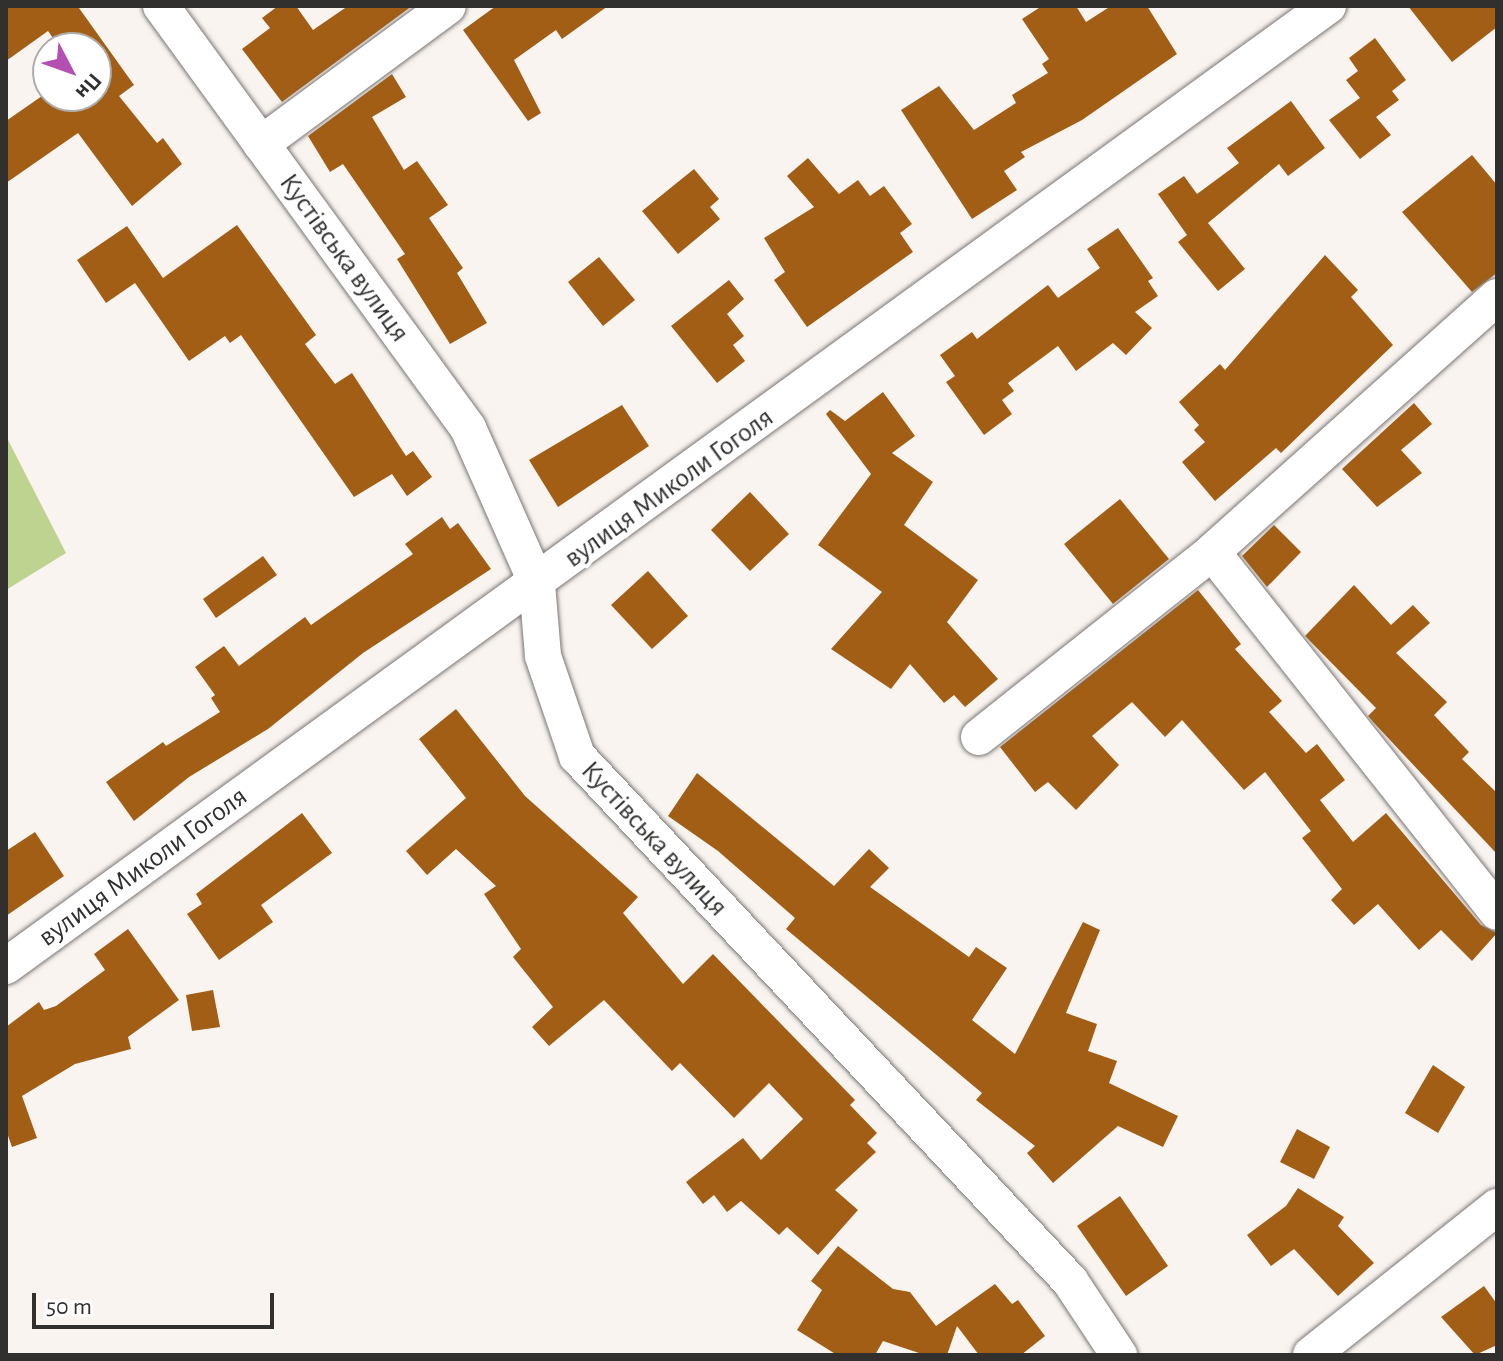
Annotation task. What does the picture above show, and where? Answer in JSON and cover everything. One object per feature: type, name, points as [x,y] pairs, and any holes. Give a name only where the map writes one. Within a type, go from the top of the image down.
[{"type":"street","name":"Кустівська вулиця","points":[[161,6],[468,428],[537,584],[543,656],[577,756],[1070,1281],[1119,1355]]},
{"type":"street","points":[[261,144],[448,6]]},
{"type":"street","name":"вулиця Миколи Гоголя","points":[[6,966],[537,584],[1328,6]]},
{"type":"street","points":[[979,737],[1212,552],[1497,297]]},
{"type":"street","points":[[1212,552],[1497,912]]},
{"type":"street","points":[[1311,1355],[1497,1207]]},
{"type":"green space","points":[[6,436],[66,553],[6,590]]},
{"type":"building","points":[[6,6],[82,6],[79,8],[96,32],[32,32],[32,42],[6,61]]},
{"type":"building","points":[[278,6],[296,6],[313,30],[348,6],[412,6],[282,102],[242,49],[270,28],[262,18]]},
{"type":"building","points":[[496,6],[608,6],[562,39],[556,30],[514,60],[541,113],[528,121],[463,30]]},
{"type":"building","points":[[1042,6],[1076,6],[1086,22],[1111,6],[1147,6],[1177,54],[1082,120],[1021,152],[1025,157],[1004,171],[1017,190],[972,219],[901,110],[939,86],[974,130],[1016,103],[1012,95],[1048,73],[1042,64],[1049,59],[1022,19]]},
{"type":"building","points":[[1408,6],[1497,6],[1497,27],[1452,62]]},
{"type":"building","points":[[1375,38],[1406,80],[1392,91],[1399,100],[1376,117],[1391,135],[1360,159],[1329,120],[1360,98],[1346,80],[1358,71],[1349,58]]},
{"type":"building","points":[[112,54],[134,85],[119,96],[157,143],[163,138],[182,164],[132,206],[78,133],[6,183],[6,121],[32,103],[32,112],[112,112]]},
{"type":"building","points":[[392,74],[406,97],[372,117],[404,170],[417,161],[448,205],[429,218],[463,268],[457,273],[487,323],[450,344],[397,259],[405,254],[343,164],[330,172],[308,136]]},
{"type":"building","points":[[1291,101],[1325,148],[1288,176],[1279,164],[1208,223],[1245,269],[1218,291],[1178,242],[1187,235],[1158,194],[1184,176],[1197,194],[1239,163],[1227,148]]},
{"type":"building","points":[[1472,155],[1497,185],[1497,273],[1472,292],[1402,212]]},
{"type":"building","points":[[808,158],[839,194],[858,180],[870,196],[884,186],[912,224],[900,233],[913,252],[807,327],[774,280],[785,272],[764,238],[814,207],[787,176]]},
{"type":"building","points":[[694,169],[719,199],[710,207],[720,219],[678,254],[642,211]]},
{"type":"building","points":[[237,225],[316,335],[305,344],[335,384],[352,373],[406,456],[413,451],[432,477],[407,496],[392,474],[354,497],[241,335],[230,343],[225,336],[189,361],[135,283],[106,303],[77,260],[127,226],[163,278]]},
{"type":"building","points":[[1118,228],[1153,278],[1148,281],[1158,296],[1135,312],[1152,328],[1126,355],[1113,343],[1076,371],[1058,346],[1008,383],[1014,391],[1002,400],[1012,414],[984,435],[946,382],[955,376],[940,355],[972,332],[977,339],[1048,285],[1058,298],[1100,268],[1087,249]]},
{"type":"building","points":[[1325,255],[1358,290],[1351,297],[1393,345],[1281,453],[1276,448],[1215,501],[1182,462],[1205,442],[1194,430],[1199,425],[1179,402],[1220,364],[1225,370]]},
{"type":"building","points":[[599,257],[635,300],[603,326],[568,282]]},
{"type":"building","points":[[729,280],[744,299],[727,314],[744,336],[733,345],[745,361],[717,383],[671,326]]},
{"type":"building","points":[[883,392],[915,436],[892,453],[933,482],[904,525],[978,580],[947,622],[998,679],[965,707],[954,695],[944,703],[910,664],[891,689],[831,649],[882,592],[818,545],[871,474],[826,414],[830,410],[845,421]]},
{"type":"building","points":[[1414,403],[1432,424],[1401,450],[1422,473],[1377,507],[1342,469]]},
{"type":"building","points":[[622,405],[649,446],[558,507],[529,460]]},
{"type":"building","points":[[750,492],[789,534],[750,571],[711,530]]},
{"type":"building","points":[[1120,499],[1169,559],[1113,604],[1064,544]]},
{"type":"building","points":[[442,517],[450,529],[458,523],[491,569],[363,653],[268,729],[189,777],[134,821],[106,782],[163,742],[166,746],[220,712],[211,698],[215,695],[195,667],[224,646],[239,666],[305,617],[311,625],[413,554],[405,544]]},
{"type":"building","points":[[1274,525],[1301,552],[1267,587],[1242,556]]},
{"type":"building","points":[[263,556],[277,575],[216,618],[203,599]]},
{"type":"building","points":[[648,571],[688,616],[652,649],[611,605]]},
{"type":"building","points":[[1354,585],[1391,625],[1413,605],[1430,623],[1396,653],[1447,702],[1434,715],[1469,752],[1462,759],[1497,793],[1497,854],[1374,723],[1368,716],[1376,708],[1305,636]]},
{"type":"building","points":[[1198,590],[1241,644],[1235,649],[1282,701],[1269,712],[1306,753],[1317,744],[1345,780],[1320,800],[1353,842],[1386,813],[1481,925],[1497,933],[1472,961],[1441,930],[1419,950],[1378,904],[1354,925],[1331,900],[1342,889],[1302,838],[1311,831],[1265,772],[1244,790],[1182,720],[1165,737],[1132,702],[1092,736],[1119,765],[1076,810],[1048,782],[1035,792],[1000,747]]},
{"type":"building","points":[[456,709],[525,796],[638,897],[623,913],[683,984],[713,954],[855,1100],[850,1105],[877,1133],[867,1143],[876,1152],[835,1190],[858,1210],[818,1255],[787,1227],[779,1235],[741,1201],[727,1212],[714,1195],[703,1204],[686,1182],[743,1138],[761,1160],[803,1119],[769,1083],[734,1118],[680,1063],[672,1071],[604,1000],[549,1046],[532,1027],[553,1007],[513,957],[521,949],[484,894],[496,886],[456,849],[427,875],[406,851],[466,798],[419,739]]},
{"type":"building","points":[[697,773],[834,886],[869,849],[889,868],[870,887],[969,957],[976,947],[1007,968],[972,1020],[1015,1054],[1083,922],[1100,930],[1066,1013],[1097,1024],[1088,1051],[1117,1061],[1109,1083],[1178,1116],[1163,1147],[1118,1126],[1053,1183],[1027,1153],[1035,1146],[976,1100],[982,1093],[786,929],[795,918],[718,851],[668,816]]},
{"type":"building","points":[[302,813],[332,853],[261,905],[273,922],[219,960],[187,914],[202,904],[196,894]]},
{"type":"building","points":[[35,832],[64,876],[6,916],[6,851]]},
{"type":"building","points":[[128,929],[179,1000],[128,1037],[131,1049],[75,1064],[22,1096],[37,1138],[12,1147],[6,1130],[6,1027],[39,1002],[44,1010],[56,1006],[105,970],[94,954]]},
{"type":"building","points":[[213,990],[220,1027],[192,1031],[186,995]]},
{"type":"building","points":[[1433,1065],[1465,1087],[1438,1133],[1405,1113]]},
{"type":"building","points":[[1297,1129],[1330,1147],[1314,1179],[1280,1162]]},
{"type":"building","points":[[1298,1188],[1344,1217],[1338,1226],[1374,1263],[1338,1296],[1294,1249],[1271,1266],[1247,1235],[1286,1206]]},
{"type":"building","points":[[1120,1196],[1168,1266],[1126,1296],[1077,1226]]},
{"type":"building","points":[[838,1246],[893,1289],[910,1292],[936,1326],[995,1284],[1012,1304],[1018,1300],[1045,1336],[1021,1355],[979,1355],[957,1326],[947,1355],[925,1355],[883,1341],[875,1355],[837,1355],[797,1330],[822,1290],[811,1281]]},
{"type":"building","points":[[1484,1286],[1497,1304],[1497,1345],[1475,1355],[1441,1317]]}]
